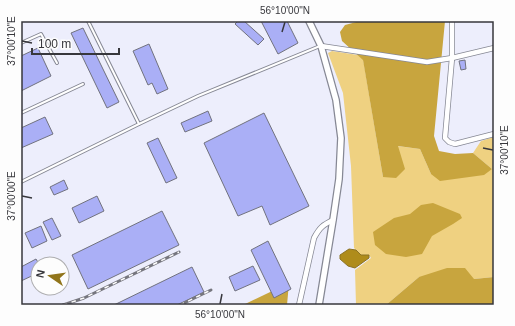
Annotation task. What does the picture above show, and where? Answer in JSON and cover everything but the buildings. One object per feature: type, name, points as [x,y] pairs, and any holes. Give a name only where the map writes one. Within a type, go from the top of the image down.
[{"type":"street","points":[[309,21],[321,46],[336,100],[341,138],[339,179],[334,220],[319,305]]},
{"type":"street","points":[[452,21],[452,58],[445,138],[449,142],[455,144],[494,134]]},
{"type":"street","points":[[321,46],[427,62],[494,48]]},
{"type":"street","points":[[299,305],[314,238],[322,226],[334,220]]},
{"type":"lane","points":[[88,21],[139,124]]},
{"type":"lane","points":[[21,43],[41,34],[57,63]]},
{"type":"lane","points":[[21,182],[198,96],[321,46]]},
{"type":"lane","points":[[21,113],[82,84]]},
{"type":"shaded area","points":[[360,21],[445,21],[434,136],[439,151],[455,154],[473,153],[492,169],[484,175],[440,181],[431,174],[420,149],[398,146],[405,169],[396,178],[383,177],[363,60],[342,41],[340,32],[345,25]]},
{"type":"shaded area","points":[[332,51],[358,55],[363,59],[383,177],[397,146],[420,149],[431,174],[492,169],[473,153],[481,141],[494,137],[494,277],[474,279],[419,277],[386,305],[356,305],[355,270],[371,258],[369,255],[361,255],[354,248],[351,166],[343,93],[328,53]]},
{"type":"shaded area","points":[[433,203],[460,214],[462,218],[432,236],[422,254],[406,257],[386,254],[375,245],[373,232],[394,218],[410,214],[421,205]]},
{"type":"shaded area","points":[[349,249],[356,250],[361,255],[369,255],[369,258],[355,268],[348,266],[340,259],[340,255]]},
{"type":"shaded area","points":[[447,268],[465,268],[474,279],[494,277],[494,305],[386,305],[419,277]]},
{"type":"shaded area","points":[[289,283],[287,305],[243,305]]},
{"type":"railway","points":[[63,305],[84,298],[179,252]]},
{"type":"railway","points":[[180,305],[211,290]]}]
